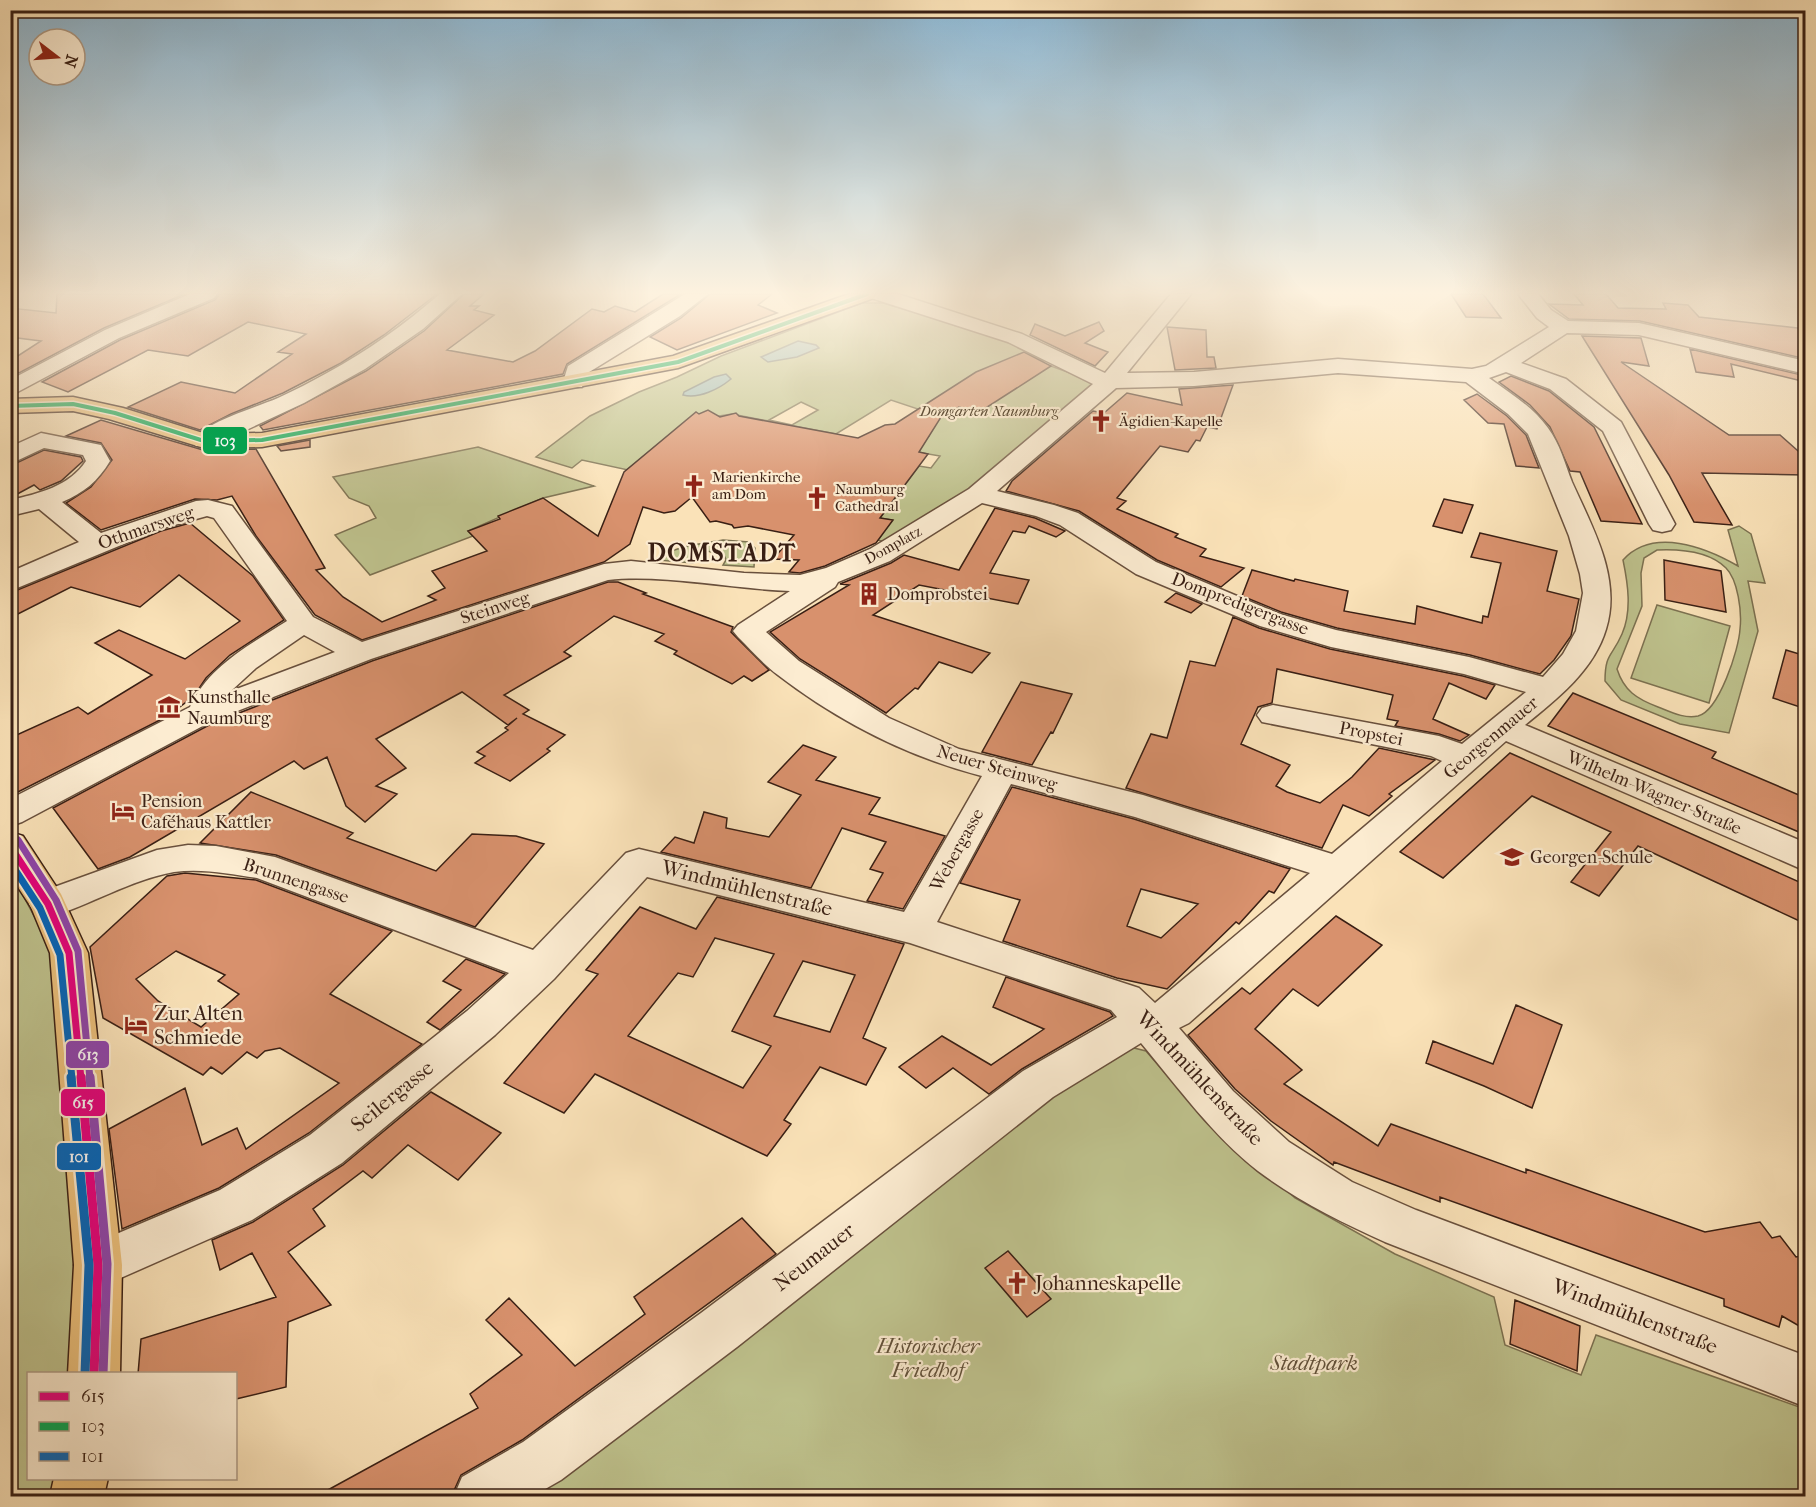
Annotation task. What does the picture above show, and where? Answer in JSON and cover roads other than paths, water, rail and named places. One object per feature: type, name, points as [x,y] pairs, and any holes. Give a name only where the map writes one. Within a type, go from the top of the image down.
[{"type":"main road","points":[[10,406],[61,403],[85,406],[204,441],[262,440],[666,364]]},
{"type":"main road","points":[[10,845],[48,904],[69,953],[98,1265],[94,1372]]},
{"type":"main road","points":[[77,1497],[81,1480]]},
{"type":"street","points":[[10,389],[56,364]]},
{"type":"street","points":[[204,441],[230,426],[296,399],[357,364]]},
{"type":"street","points":[[574,382],[576,371],[586,364]]},
{"type":"street","points":[[1068,364],[1108,383],[1249,375],[1338,366],[1472,376],[1493,371],[1504,364]]},
{"type":"street","name":"Domplatz","points":[[631,569],[744,581],[800,583],[836,574],[880,555],[978,494],[1108,383],[1123,364]]},
{"type":"street","points":[[1506,364],[1558,384],[1613,427],[1662,524]]},
{"type":"street","points":[[1790,364],[1806,368]]},
{"type":"street","name":"Georgenmauer","points":[[1150,1024],[1175,1011],[1502,727],[1550,689],[1580,652],[1592,629],[1596,605],[1591,559],[1538,431],[1521,414],[1472,376]]},
{"type":"street","points":[[10,457],[41,440],[92,450],[98,461],[93,472],[80,483],[44,500],[10,508]]},
{"type":"street","name":"Dompredigergasse","points":[[978,494],[1045,510],[1069,519],[1146,568],[1270,620],[1331,639],[1487,670],[1550,689]]},
{"type":"street","points":[[44,500],[98,544]]},
{"type":"street","name":"Othmarsweg","points":[[10,583],[98,544],[196,508],[208,508],[224,512],[303,622]]},
{"type":"street","name":"Steinweg","points":[[10,814],[203,713],[360,653],[604,572],[631,569]]},
{"type":"street","name":"Neuer Steinweg","points":[[836,574],[748,631],[789,668],[878,725],[949,757],[1143,807],[1338,869]]},
{"type":"street","points":[[203,713],[207,698],[220,682],[303,622],[360,653]]},
{"type":"street","name":"Propstei","points":[[1273,715],[1438,747],[1467,759]]},
{"type":"street","name":"Wilhelm-Wagner-Straße","points":[[1502,727],[1806,858]]},
{"type":"street","name":"Webergasse","points":[[914,929],[1001,772]]},
{"type":"street","name":"Brunnengasse","points":[[48,904],[170,861],[187,858],[234,861],[262,866],[540,968]]},
{"type":"street","name":"Windmühlenstraße","points":[[639,862],[914,929],[1125,999],[1150,1024],[1192,1077],[1242,1129],[1273,1156],[1336,1197],[1402,1227],[1806,1382]]},
{"type":"street","name":"Seilergasse","points":[[98,1265],[236,1204],[326,1149],[481,1023],[540,968],[639,862]]},
{"type":"street","name":"Neumauer","points":[[481,1497],[542,1461],[682,1358],[1038,1084],[1124,1031],[1150,1024]]},
{"type":"water","points":[[726,374],[731,379],[715,390],[696,396],[683,395],[684,392],[714,377]]},
{"type":"place","name":"Ägidien-Kapelle","points":[[1101,421]]},
{"type":"place","name":"Marienkirche am Dom","points":[[694,486]]},
{"type":"place","name":"Naumburg Cathedral","points":[[817,498]]},
{"type":"place","name":"Domprobstei","points":[[869,594]]},
{"type":"place","name":"Kunsthalle Naumburg","points":[[169,707]]},
{"type":"place","name":"Pension Caféhaus Kattler","points":[[123,811]]},
{"type":"place","name":"Georgen-Schule","points":[[1512,857]]},
{"type":"place","name":"Zur Alten Schmiede","points":[[136,1025]]},
{"type":"place","name":"Johanneskapelle","points":[[1017,1283]]},
{"type":"district","name":"DOMSTADT","points":[[722,553]]},
{"type":"park label","name":"Domgarten Naumburg","points":[[989,411]]},
{"type":"park label","name":"Historischer Friedhof","points":[[928,1358]]},
{"type":"park label","name":"Stadtpark","points":[[1314,1363]]}]
